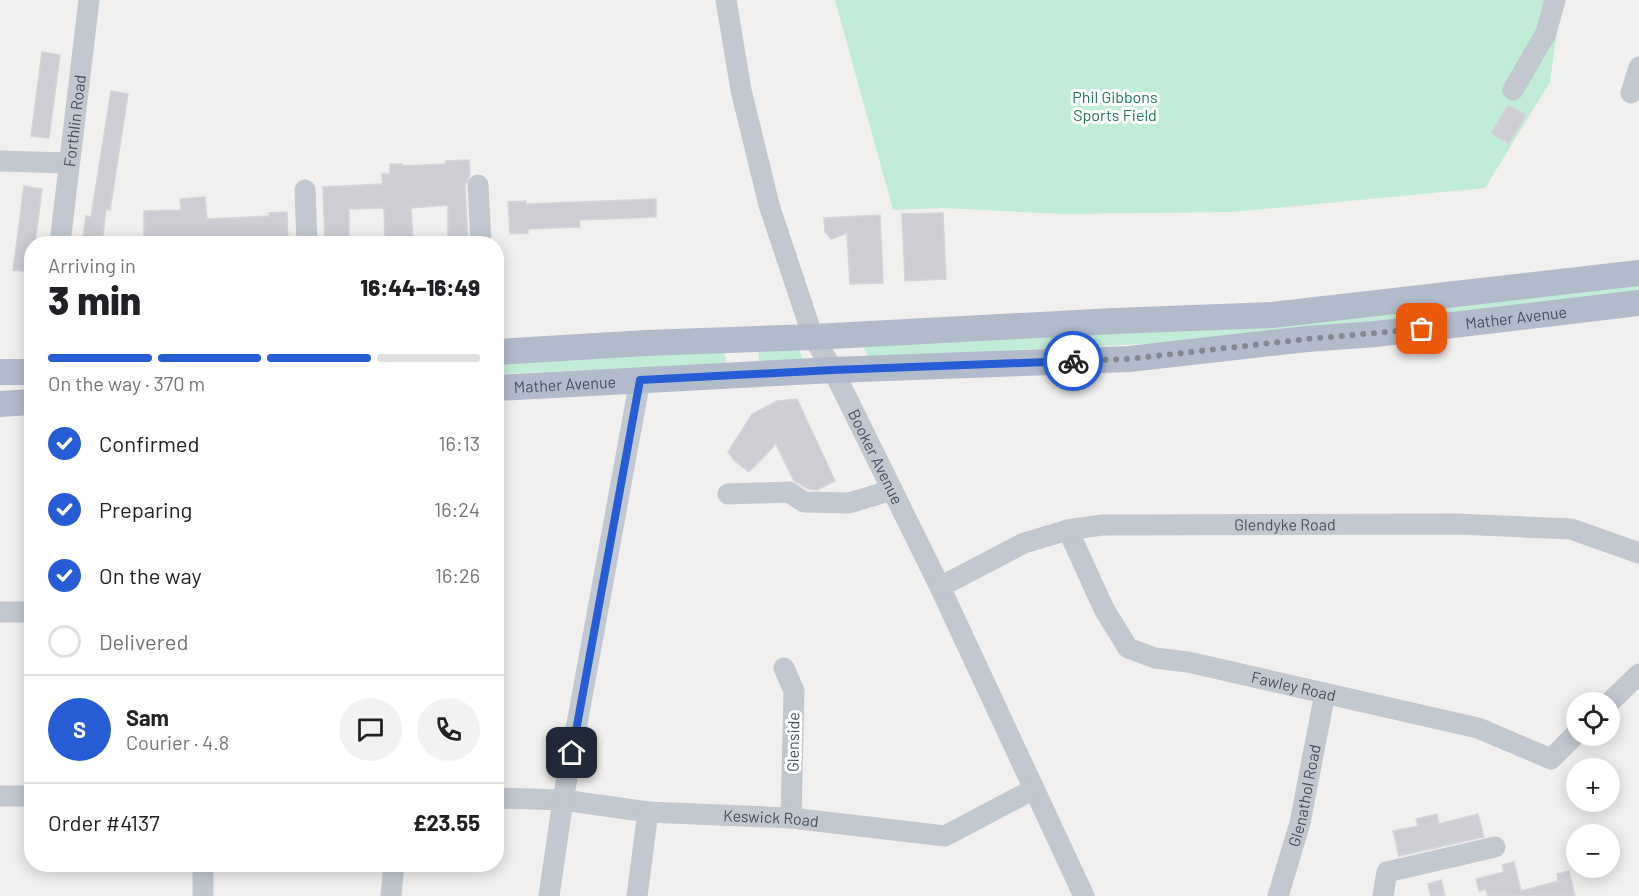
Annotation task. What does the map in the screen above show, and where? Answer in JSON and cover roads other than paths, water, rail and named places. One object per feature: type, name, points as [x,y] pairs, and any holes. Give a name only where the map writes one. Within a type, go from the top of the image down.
[{"type":"main road","name":"Mather Avenue","points":[[504,352],[1272,315],[1639,273]]},
{"type":"main road","name":"Mather Avenue","points":[[504,388],[833,370],[1129,359],[1307,339],[1376,334],[1639,303]]},
{"type":"main road","points":[[0,372],[24,372]]},
{"type":"main road","points":[[0,404],[24,402]]},
{"type":"street","name":"Forthlin Road","points":[[61,236],[89,0]]},
{"type":"street","name":"Booker Avenue","points":[[726,0],[741,90],[769,205],[813,337],[833,370],[940,588],[1084,896]]},
{"type":"street","points":[[1513,90],[1546,33],[1555,0]]},
{"type":"street","points":[[1631,93],[1639,67]]},
{"type":"street","points":[[0,161],[68,163]]},
{"type":"street","points":[[478,185],[481,236]]},
{"type":"street","points":[[304,190],[307,236]]},
{"type":"street","points":[[549,896],[563,800],[640,380]]},
{"type":"street","points":[[728,494],[789,492],[804,502],[849,503],[892,490]]},
{"type":"street","name":"Glendyke Road","points":[[940,588],[1024,543],[1068,530],[1102,525],[1457,524],[1571,529],[1639,553]]},
{"type":"street","name":"Fawley Road","points":[[1068,530],[1104,609],[1128,648],[1155,658],[1188,662],[1478,728],[1551,759],[1566,744]]},
{"type":"street","points":[[0,612],[24,612]]},
{"type":"street","name":"Glenside","points":[[784,668],[794,691],[791,818]]},
{"type":"street","points":[[1620,692],[1639,674]]},
{"type":"street","name":"Glenathol Road","points":[[1278,896],[1300,823],[1325,693]]},
{"type":"street","name":"Keswick Road","points":[[504,798],[563,800],[648,812],[791,818],[945,836],[1034,789]]},
{"type":"street","points":[[0,796],[24,796]]},
{"type":"street","points":[[637,896],[648,812]]},
{"type":"street","points":[[1383,896],[1387,872],[1495,847]]},
{"type":"street","points":[[203,872],[203,896]]},
{"type":"street","points":[[391,896],[393,872]]},
{"type":"park label","name":"Phil Gibbons Sports Field","points":[[1115,106]]}]
